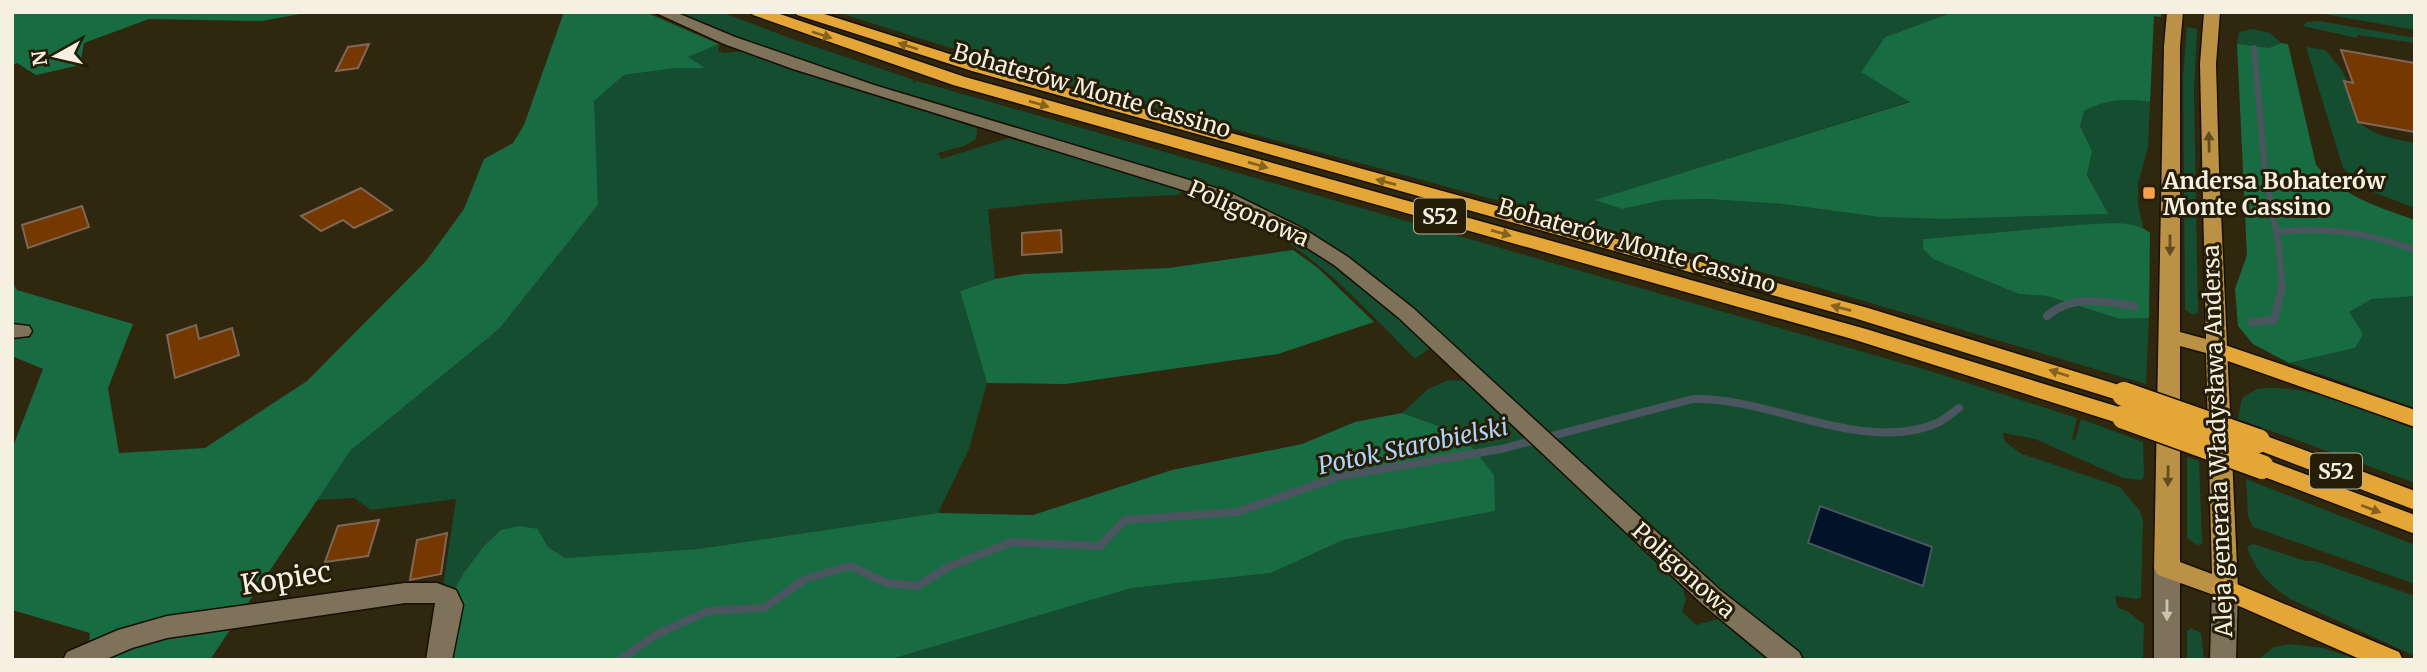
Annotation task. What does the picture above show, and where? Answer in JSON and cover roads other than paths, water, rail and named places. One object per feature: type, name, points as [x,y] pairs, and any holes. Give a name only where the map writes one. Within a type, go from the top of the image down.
[{"type":"highway","name":"Bohaterów Monte Cassino","points":[[758,12],[959,81],[1871,338],[2124,418],[2415,525]]},
{"type":"highway","name":"Bohaterów Monte Cassino","points":[[802,12],[978,68],[1874,317],[2124,394],[2258,441],[2415,501]]},
{"type":"highway","points":[[2216,349],[2415,419]]},
{"type":"highway","points":[[2225,589],[2390,660]]},
{"type":"main road","name":"Aleja generała Władysława Andersa","points":[[2167,568],[2172,46],[2175,12]]},
{"type":"main road","name":"Aleja generała Władysława Andersa","points":[[2212,12],[2208,64],[2225,589]]},
{"type":"main road","points":[[2170,335],[2216,349]]},
{"type":"main road","points":[[2167,568],[2225,589]]},
{"type":"street","name":"Poligonowa","points":[[660,12],[809,69],[972,121],[1178,181],[1272,218],[1314,241],[1360,272],[1712,597],[1790,660]]},
{"type":"street","name":"Aleja generała Władysława Andersa","points":[[2167,568],[2167,660]]},
{"type":"street","name":"Aleja generała Władysława Andersa","points":[[2223,660],[2225,589]]},
{"type":"street","name":"Kopiec","points":[[76,660],[127,638],[167,627],[320,603],[423,592],[447,597],[450,605],[439,660]]},
{"type":"water","points":[[1820,506],[1932,547],[1923,586],[1808,543]]},
{"type":"waterway","points":[[2254,48],[2265,172],[2279,247],[2282,287]]},
{"type":"waterway","points":[[2278,232],[2348,232],[2415,250]]},
{"type":"waterway","points":[[2252,322],[2274,320],[2282,287]]},
{"type":"waterway","points":[[2047,316],[2067,304],[2078,302],[2100,301],[2134,306]]},
{"type":"waterway","name":"Potok Starobielski","points":[[620,660],[657,634],[708,611],[764,608],[805,579],[850,566],[887,583],[918,586],[948,567],[1012,542],[1100,546],[1125,520],[1237,512],[1341,476],[1501,449],[1693,399],[1722,400],[1848,429],[1879,432],[1909,431],[1937,423],[1959,408]]},
{"type":"place","name":"Andersa Bohaterów Monte Cassino","points":[[2149,193]]}]
